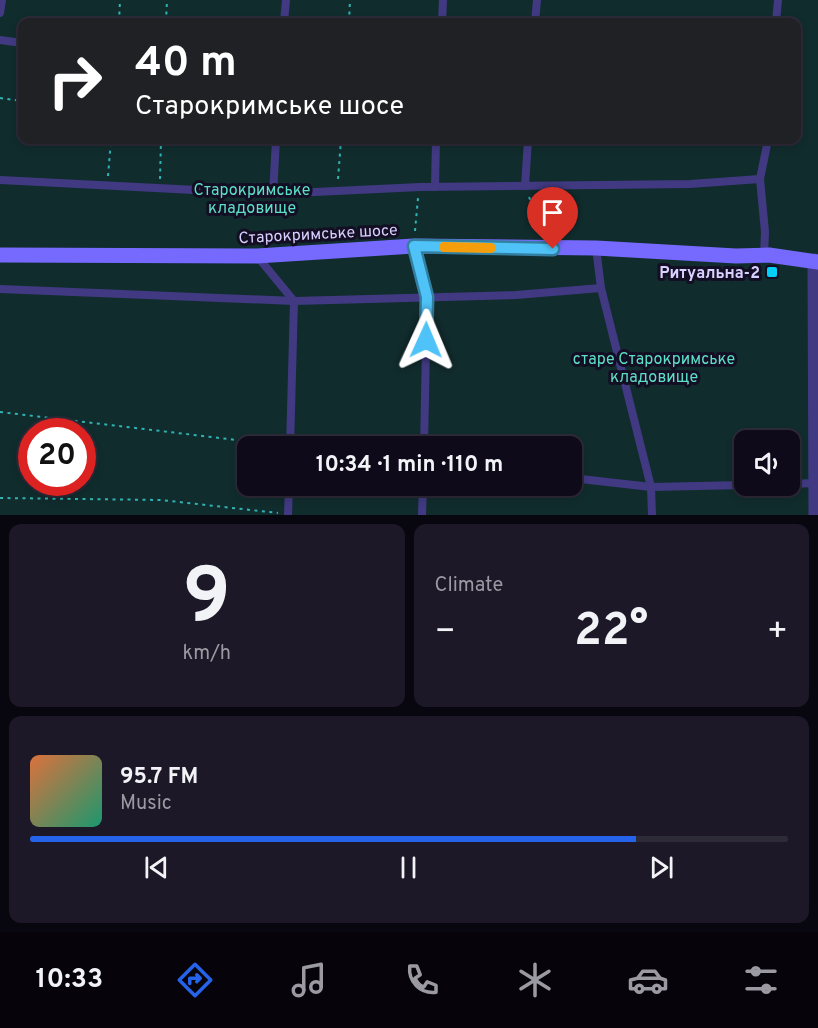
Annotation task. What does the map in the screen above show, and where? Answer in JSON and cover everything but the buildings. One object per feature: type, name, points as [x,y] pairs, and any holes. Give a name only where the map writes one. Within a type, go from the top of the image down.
[{"type":"street","name":"Старокримське шосе","points":[[0,255],[257,256],[414,246],[596,248],[736,256],[764,255],[816,261]]},
{"type":"street","points":[[816,261],[816,515]]},
{"type":"lane","points":[[0,13],[2,0]]},
{"type":"lane","points":[[284,18],[286,0]]},
{"type":"lane","points":[[442,18],[443,0]]},
{"type":"lane","points":[[536,18],[537,0]]},
{"type":"lane","points":[[776,18],[778,0]]},
{"type":"lane","points":[[0,39],[18,42]]},
{"type":"lane","points":[[273,194],[276,144]]},
{"type":"lane","points":[[435,187],[436,144]]},
{"type":"lane","points":[[525,186],[528,144]]},
{"type":"lane","points":[[764,255],[765,232],[760,179],[767,144]]},
{"type":"lane","points":[[0,180],[273,194],[420,187],[690,184],[760,179]]},
{"type":"lane","points":[[414,246],[427,297],[424,436]]},
{"type":"lane","points":[[596,248],[601,288],[651,487],[652,515]]},
{"type":"lane","points":[[257,256],[294,301],[293,436]]},
{"type":"lane","points":[[0,290],[294,301],[516,295],[601,288]]},
{"type":"lane","points":[[582,479],[651,487],[734,484]]},
{"type":"lane","points":[[800,484],[816,483]]},
{"type":"lane","points":[[288,515],[289,496]]},
{"type":"lane","points":[[422,515],[423,496]]},
{"type":"path","points":[[119,18],[120,0]]},
{"type":"path","points":[[166,18],[167,0]]},
{"type":"path","points":[[349,18],[350,0]]},
{"type":"path","points":[[0,98],[18,100]]},
{"type":"path","points":[[107,186],[111,144]]},
{"type":"path","points":[[159,189],[161,144]]},
{"type":"path","points":[[337,192],[341,144]]},
{"type":"path","points":[[525,186],[542,227],[552,239],[553,249]]},
{"type":"path","points":[[414,246],[420,187]]},
{"type":"path","points":[[0,412],[237,440]]},
{"type":"path","points":[[0,498],[161,500],[288,515]]},
{"type":"green space","name":"старе Старокримське кладовище","points":[[0,0],[818,0],[818,515],[0,515]]},
{"type":"slow traffic","points":[[444,247],[491,248]]},
{"type":"place","name":"Ритуальна-2","points":[[772,272]]},
{"type":"route","points":[[426,340],[427,297],[414,246],[553,249]]},
{"type":"park label","name":"Старокримське кладовище","points":[[252,198]]}]
